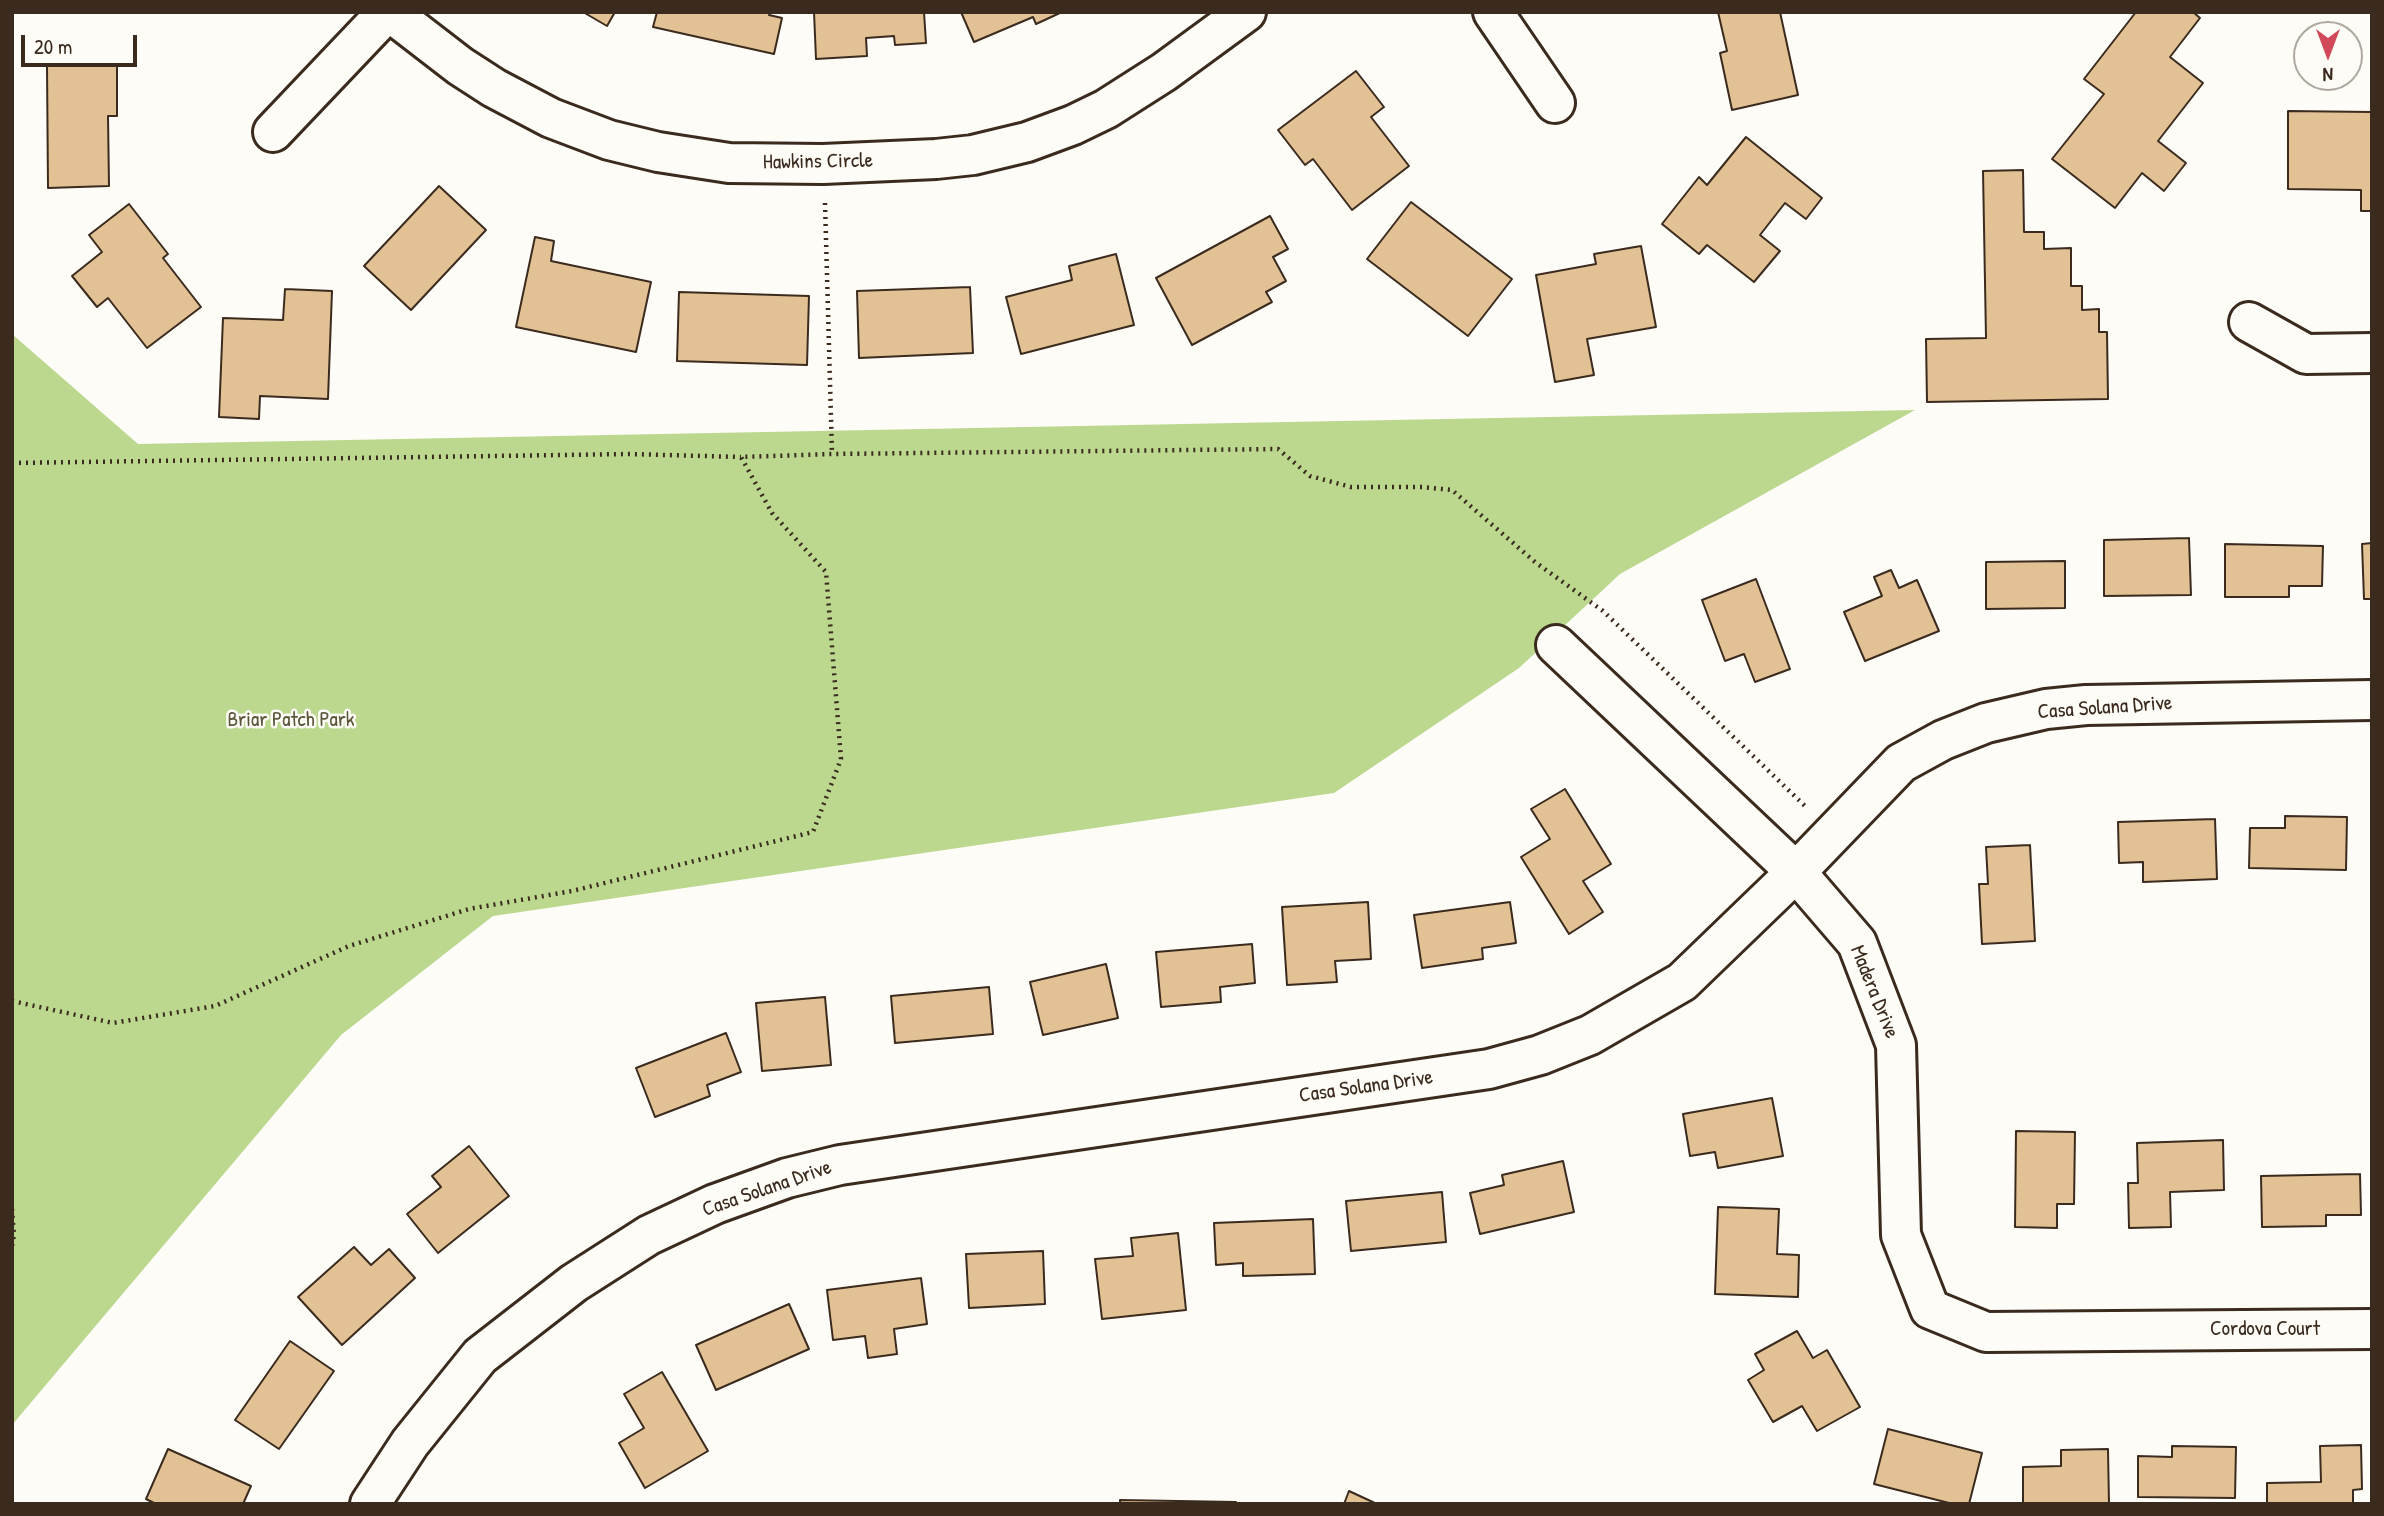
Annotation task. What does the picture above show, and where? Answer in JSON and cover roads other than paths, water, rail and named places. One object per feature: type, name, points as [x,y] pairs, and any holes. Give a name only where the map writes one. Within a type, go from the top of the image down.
[{"type":"street","name":"Hawkins Circle","points":[[273,132],[388,12],[460,66],[494,88],[551,118],[609,139],[658,152],[729,163],[824,164],[973,155],[1027,142],[1106,109],[1164,72],[1246,12]]},
{"type":"street","points":[[1493,12],[1555,103]]},
{"type":"street","points":[[2249,322],[2306,354],[2372,353]]},
{"type":"street","name":"Madera Drive","points":[[1556,645],[1796,872],[1857,943],[1896,1045],[1901,1235],[1930,1309],[1986,1332],[2158,1330]]},
{"type":"street","name":"Casa Solana Drive","points":[[370,1504],[410,1443],[480,1356],[573,1283],[649,1235],[715,1204],[787,1178],[840,1165],[1489,1069],[1540,1055],[1590,1035],[1682,982],[1796,872],[1901,763],[1943,740],[1986,723],[2046,709],[2086,705],[2372,700]]},
{"type":"street","name":"Cordova Court","points":[[2158,1330],[2372,1329]]},
{"type":"park label","name":"Briar Patch Park","points":[[291,720]]}]
